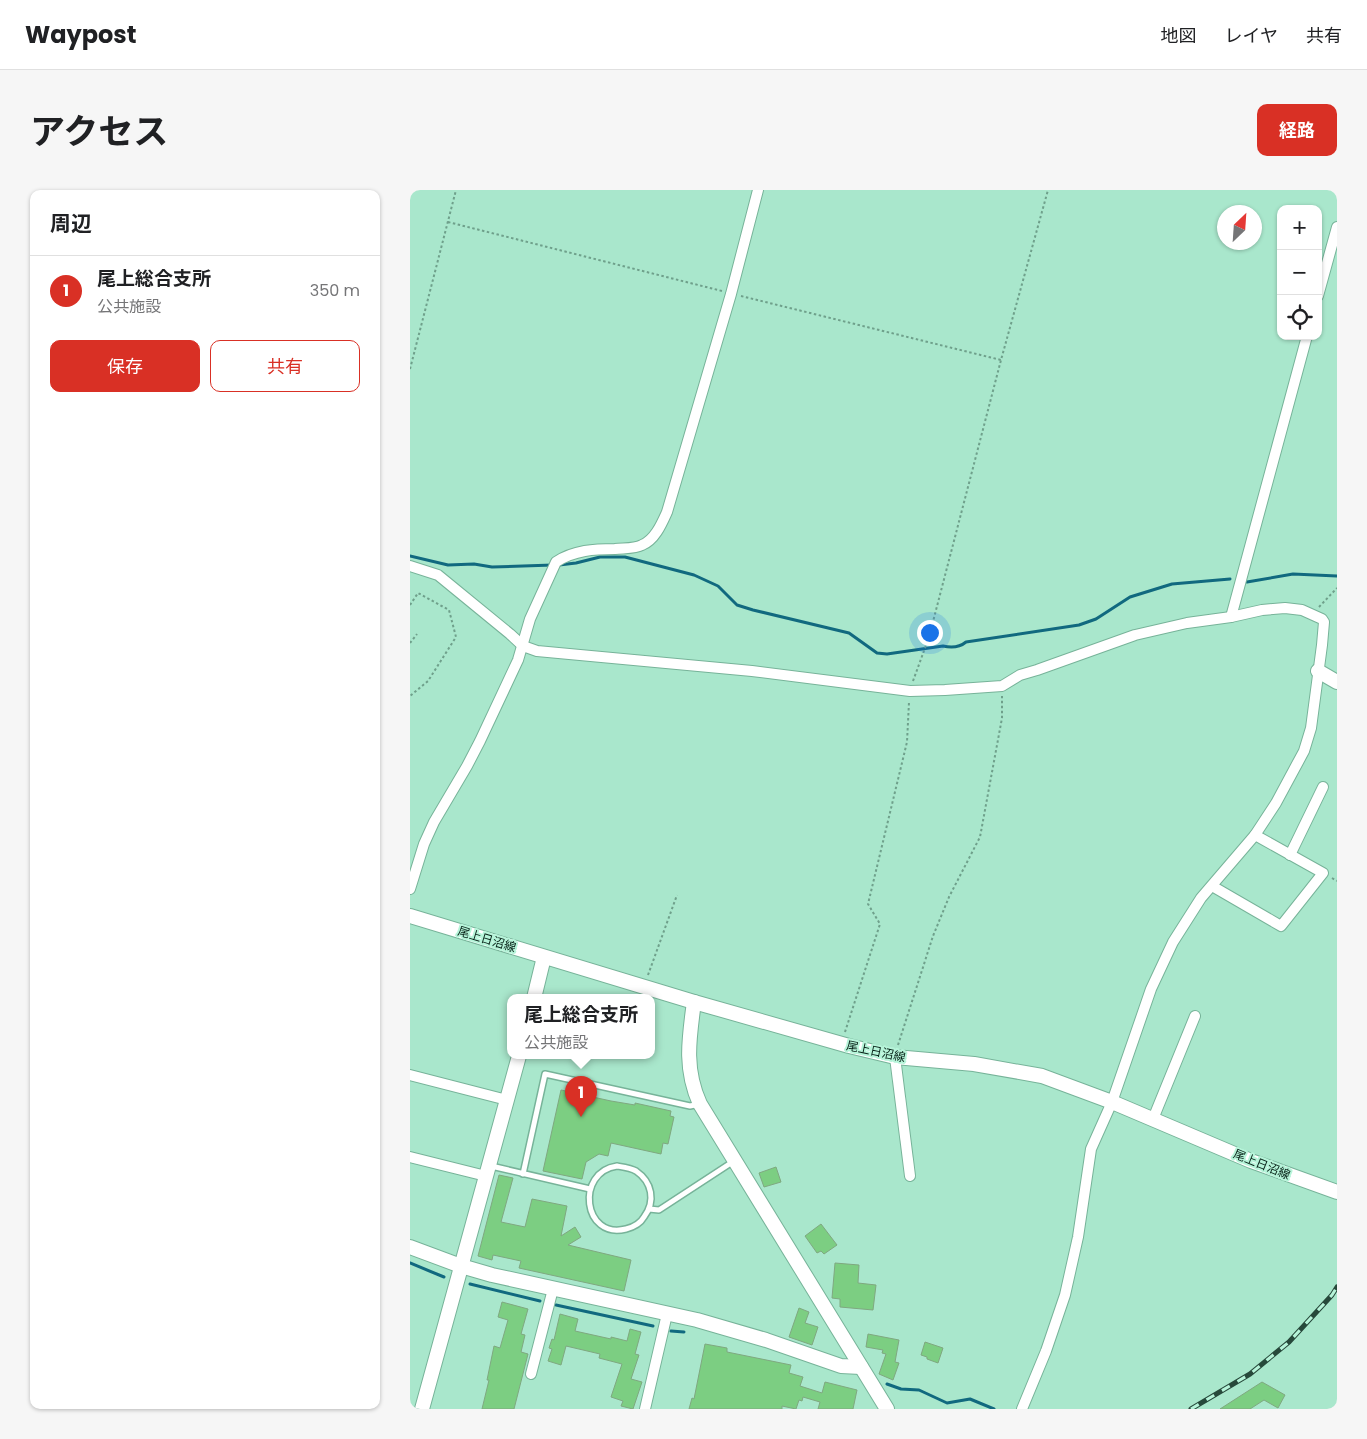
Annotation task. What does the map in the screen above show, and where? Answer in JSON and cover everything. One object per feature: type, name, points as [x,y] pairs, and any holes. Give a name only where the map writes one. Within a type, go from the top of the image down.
[{"type":"street","points":[[410,889],[424,844],[434,822],[480,741],[523,646],[530,619],[556,562],[579,552],[643,545],[657,532],[667,512],[732,294],[758,190]]},
{"type":"street","points":[[1318,295],[1337,227]]},
{"type":"street","points":[[1231,617],[1306,340]]},
{"type":"street","points":[[410,566],[438,575],[523,646],[537,651],[752,671],[910,690],[945,690],[1002,686],[1020,675],[1135,634],[1262,610],[1285,608],[1302,610],[1322,619],[1324,622],[1311,728],[1304,750],[1276,803],[1255,835],[1201,898],[1173,942],[1151,989],[1112,1102],[1091,1149],[1078,1237],[1065,1295],[1046,1351],[1022,1409]]},
{"type":"street","points":[[1318,671],[1337,682]]},
{"type":"street","points":[[1290,854],[1323,788]]},
{"type":"street","points":[[1212,886],[1281,926],[1323,873],[1255,835]]},
{"type":"street","name":"尾上日沼線","points":[[410,916],[694,1002],[842,1044],[894,1057],[974,1064],[1042,1076],[1112,1102],[1251,1161],[1337,1192]]},
{"type":"street","points":[[535,994],[544,957]]},
{"type":"street","points":[[694,1002],[690,1034],[690,1075],[700,1104],[887,1409]]},
{"type":"street","points":[[1153,1119],[1196,1016]]},
{"type":"street","points":[[894,1057],[910,1176]]},
{"type":"street","points":[[422,1409],[518,1059]]},
{"type":"street","points":[[410,1074],[507,1100]]},
{"type":"street","points":[[410,1157],[487,1171]]},
{"type":"street","points":[[410,1247],[461,1266],[735,1331],[841,1366],[861,1367]]},
{"type":"street","points":[[531,1374],[553,1289]]},
{"type":"street","points":[[645,1409],[666,1314]]},
{"type":"lane","points":[[523,1174],[545,1074],[690,1106],[700,1104]]},
{"type":"lane","points":[[649,1209],[659,1210],[734,1160]]},
{"type":"lane","points":[[617,1166],[634,1170],[651,1187],[649,1209],[636,1226],[623,1230],[614,1230],[599,1224],[594,1217],[589,1202],[590,1189],[597,1177],[609,1167],[617,1166]]},
{"type":"lane","points":[[487,1171],[523,1174],[590,1189]]},
{"type":"path","points":[[410,369],[456,190]]},
{"type":"path","points":[[842,1044],[880,924],[868,904],[907,742],[910,690],[929,637],[1001,360],[1048,190]]},
{"type":"path","points":[[448,222],[1001,360]]},
{"type":"path","points":[[1313,615],[1337,588]]},
{"type":"path","points":[[410,605],[418,593],[449,610],[456,637],[428,681],[410,696]]},
{"type":"path","points":[[410,642],[417,634]]},
{"type":"path","points":[[894,1057],[933,936],[949,897],[980,837],[1002,718],[1002,686]]},
{"type":"path","points":[[644,986],[678,895]]},
{"type":"building","points":[[561,1090],[671,1111],[670,1116],[674,1117],[668,1144],[663,1143],[661,1154],[611,1143],[608,1156],[599,1154],[586,1162],[582,1179],[543,1171]]},
{"type":"building","points":[[776,1167],[781,1182],[764,1187],[759,1173]]},
{"type":"building","points":[[499,1175],[513,1178],[501,1222],[525,1227],[532,1199],[567,1206],[561,1236],[575,1227],[581,1237],[568,1245],[631,1260],[624,1291],[519,1268],[521,1261],[493,1255],[492,1260],[478,1256]]},
{"type":"building","points":[[821,1224],[837,1245],[824,1254],[821,1251],[817,1253],[805,1236]]},
{"type":"building","points":[[835,1263],[859,1265],[858,1283],[876,1285],[873,1310],[840,1307],[840,1299],[832,1298]]},
{"type":"building","points":[[502,1302],[528,1309],[521,1334],[525,1335],[521,1352],[528,1354],[514,1409],[482,1409],[494,1346],[500,1348],[508,1320],[498,1317]]},
{"type":"building","points":[[799,1308],[809,1312],[805,1323],[818,1327],[812,1345],[789,1337]]},
{"type":"building","points":[[560,1314],[578,1319],[575,1331],[611,1339],[611,1337],[627,1341],[630,1329],[641,1332],[635,1354],[639,1355],[631,1379],[642,1382],[633,1409],[621,1406],[623,1401],[611,1397],[622,1364],[599,1358],[600,1354],[566,1346],[561,1365],[548,1361],[552,1349],[549,1348],[552,1339],[554,1340]]},
{"type":"building","points":[[868,1334],[899,1340],[895,1362],[899,1363],[893,1380],[879,1374],[886,1354],[882,1353],[883,1350],[866,1347]]},
{"type":"building","points":[[925,1342],[943,1348],[938,1363],[921,1355]]},
{"type":"building","points":[[705,1344],[727,1348],[727,1352],[791,1365],[789,1373],[803,1377],[800,1386],[822,1393],[825,1382],[857,1390],[853,1409],[818,1409],[820,1402],[803,1397],[802,1401],[799,1400],[796,1409],[782,1406],[782,1409],[689,1409],[692,1398],[694,1399]]},
{"type":"building","points":[[1262,1382],[1285,1395],[1278,1408],[1264,1400],[1250,1409],[1220,1409]]},
{"type":"waterway","points":[[410,556],[448,565],[474,564],[492,567],[553,565]]},
{"type":"waterway","points":[[559,565],[600,557],[625,557],[694,575],[718,586],[737,605],[849,633],[877,653],[887,654],[943,646],[955,647],[966,642],[1079,625],[1096,619],[1130,597],[1172,584],[1230,579]]},
{"type":"waterway","points":[[1247,582],[1293,574],[1337,576]]},
{"type":"waterway","points":[[410,1263],[444,1277]]},
{"type":"waterway","points":[[470,1284],[540,1301]]},
{"type":"waterway","points":[[556,1305],[653,1326]]},
{"type":"waterway","points":[[671,1331],[684,1332]]},
{"type":"waterway","points":[[887,1384],[901,1389],[919,1390],[947,1403],[970,1399],[994,1409]]},
{"type":"railway","points":[[1191,1409],[1250,1374],[1289,1342],[1337,1287]]},
{"type":"place","name":"尾上総合支所","points":[[581,1117]]}]
